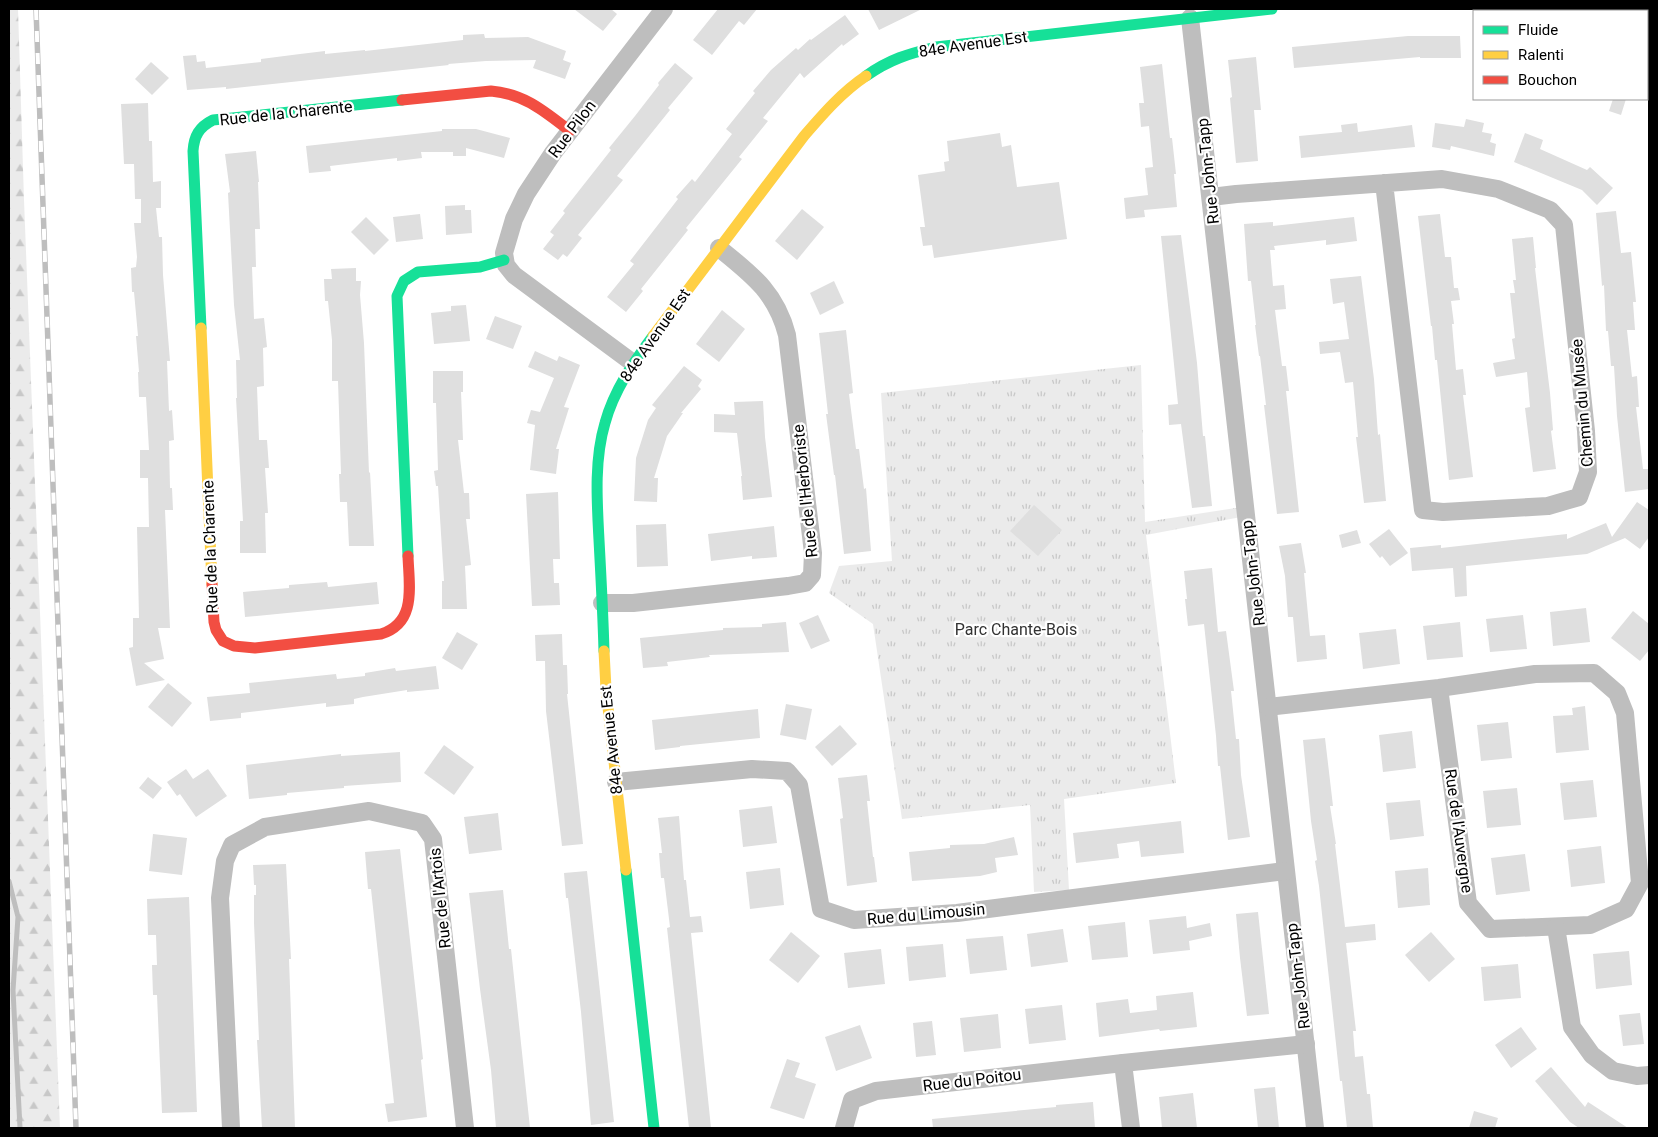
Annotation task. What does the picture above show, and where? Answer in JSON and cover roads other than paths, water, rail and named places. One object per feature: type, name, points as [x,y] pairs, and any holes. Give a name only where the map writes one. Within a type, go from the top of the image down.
[{"type":"street","name":"Rue Pilon","points":[[504,260],[509,233],[521,202],[538,175],[664,9]]},
{"type":"street","name":"84e Avenue Est","points":[[654,1128],[606,689],[598,462],[601,436],[608,412],[618,389],[633,363],[826,110],[851,86],[870,72],[890,61],[913,52],[947,45],[1272,9]]},
{"type":"street","name":"Rue John-Tapp","points":[[1190,18],[1315,1128]]},
{"type":"street","name":"Rue de la Charente","points":[[504,260],[480,266],[418,272],[409,276],[402,284],[397,296],[410,590],[408,611],[402,622],[394,630],[380,634],[255,648],[240,648],[230,645],[218,634],[214,622],[193,151],[196,132],[208,122],[221,119],[491,91],[507,92],[522,97],[535,104],[570,132]]},
{"type":"street","name":"Chemin du Musée","points":[[1211,197],[1384,183],[1442,179],[1498,189],[1550,210],[1564,225],[1586,431],[1588,472],[1579,497],[1548,506],[1443,512],[1423,510],[1384,183]]},
{"type":"street","name":"Rue de l'Herboriste","points":[[602,603],[633,603],[788,586],[805,583],[812,575],[813,553],[788,341],[784,324],[777,307],[764,287],[748,270],[719,248]]},
{"type":"street","points":[[504,260],[514,275],[633,363]]},
{"type":"street","name":"Rue de l'Auvergne","points":[[1268,707],[1440,688],[1535,674],[1594,673],[1617,693],[1625,713],[1640,883],[1626,909],[1590,925],[1490,929],[1468,903],[1440,688]]},
{"type":"street","name":"Rue du Limousin","points":[[616,782],[752,769],[787,771],[799,785],[821,909],[854,920],[956,913],[1286,871]]},
{"type":"street","name":"Rue de l'Artois","points":[[231,1128],[220,898],[225,861],[232,845],[265,826],[369,810],[422,823],[433,839],[465,1128]]},
{"type":"street","points":[[1556,927],[1572,1027],[1592,1055],[1613,1071],[1637,1076],[1649,1075]]},
{"type":"street","name":"Rue du Poitou","points":[[844,1128],[852,1100],[876,1091],[1306,1044]]},
{"type":"street","points":[[1123,1063],[1131,1128]]},
{"type":"waterway","points":[[9,881],[18,917],[13,990],[20,1128]]},
{"type":"railway","points":[[36,9],[76,1128]]},
{"type":"park label","name":"Parc Chante-Bois","points":[[1016,629]]}]
